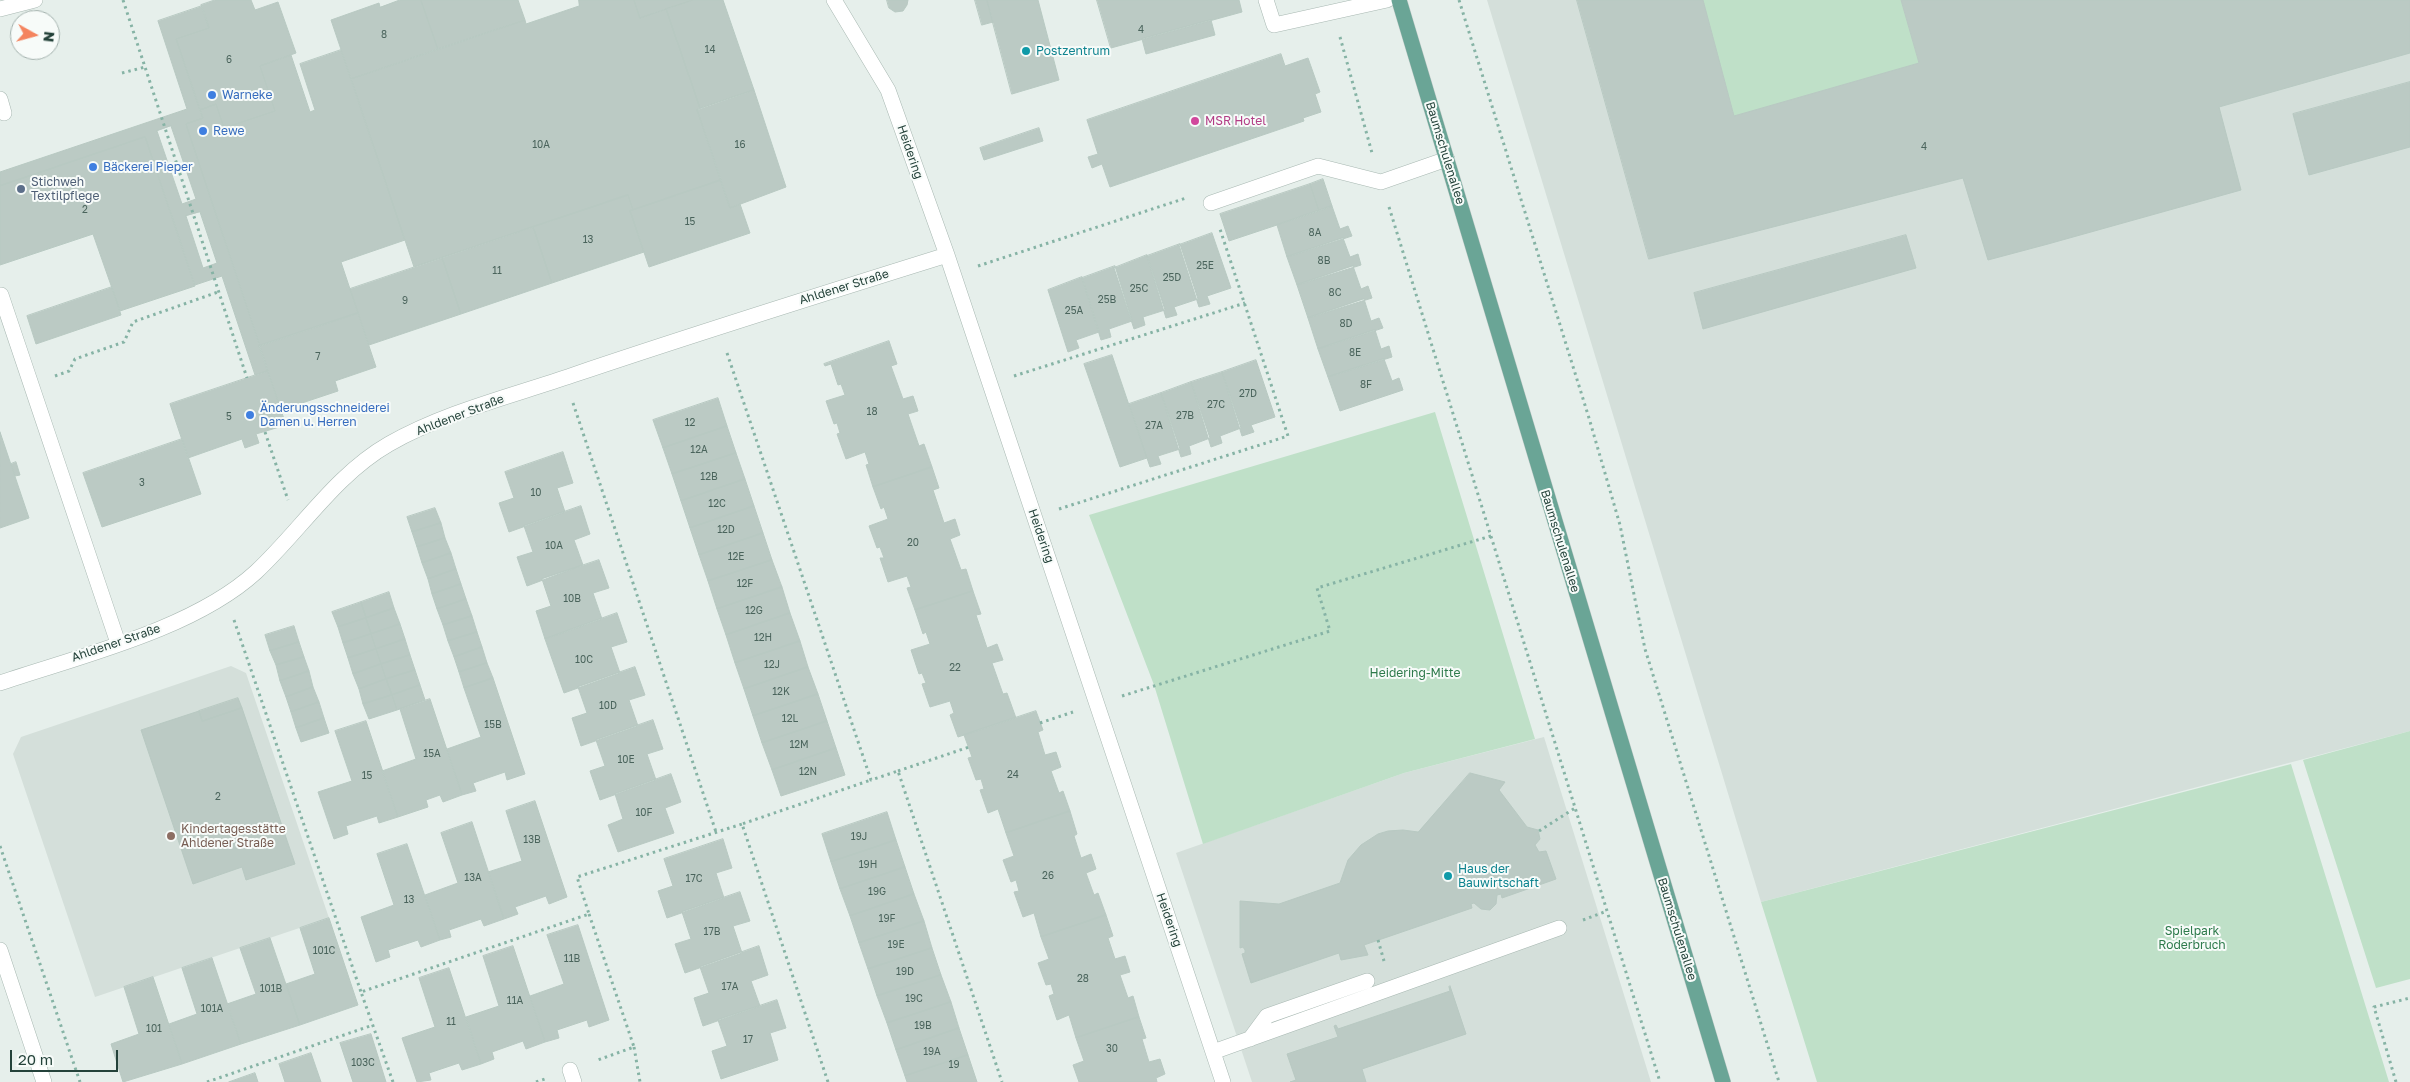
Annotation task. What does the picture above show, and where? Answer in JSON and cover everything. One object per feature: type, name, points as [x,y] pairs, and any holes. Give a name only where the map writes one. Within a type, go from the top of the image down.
[{"type":"main road","name":"Baumschulenallee","points":[[1399,0],[1723,1082]]},
{"type":"street","points":[[0,9],[34,0]]},
{"type":"street","name":"Heidering","points":[[834,0],[888,90],[947,255],[1223,1082]]},
{"type":"street","points":[[1266,0],[1274,25],[1386,0]]},
{"type":"street","points":[[1211,203],[1318,166],[1381,182],[1447,159]]},
{"type":"street","name":"Ahldener Straße","points":[[0,683],[118,644],[186,618],[226,595],[256,572],[345,476],[389,444],[440,420],[718,326],[947,255]]},
{"type":"street","points":[[1,295],[118,644]]},
{"type":"street","points":[[1213,1052],[1559,928]]},
{"type":"street","points":[[0,950],[44,1082]]},
{"type":"street","points":[[1250,1039],[1267,1016],[1367,981]]},
{"type":"path","points":[[123,0],[247,378]]},
{"type":"path","points":[[1459,0],[1589,418],[1620,525],[1645,650],[1779,1082]]},
{"type":"path","points":[[1333,12],[1381,182],[1660,1082]]},
{"type":"path","points":[[122,73],[145,67]]},
{"type":"path","points":[[953,275],[1207,191],[1245,303],[1288,436],[1034,517]]},
{"type":"path","points":[[31,384],[69,371],[75,359],[124,342],[133,322],[218,292]]},
{"type":"path","points":[[990,384],[1245,303]]},
{"type":"path","points":[[718,326],[871,780]]},
{"type":"path","points":[[564,378],[716,832]]},
{"type":"path","points":[[265,432],[297,529]]},
{"type":"path","points":[[1040,723],[1195,671],[1330,631],[1317,588],[1491,536]]},
{"type":"path","points":[[226,595],[393,1082]]},
{"type":"path","points":[[640,1082],[634,1047],[577,877],[742,824],[968,747]]},
{"type":"path","points":[[898,771],[1002,1082]]},
{"type":"path","points":[[1539,831],[1575,808]]},
{"type":"path","points":[[742,824],[828,1082]]},
{"type":"path","points":[[0,846],[80,1082]]},
{"type":"path","points":[[361,992],[589,914]]},
{"type":"path","points":[[2396,1082],[2374,1007],[2410,998]]},
{"type":"path","points":[[207,1082],[373,1025]]},
{"type":"path","points":[[536,1082],[572,1076],[634,1047]]},
{"type":"shaded area","points":[[1487,0],[2410,0],[2410,731],[1761,902]]},
{"type":"shaded area","name":"Kindertagesstätte Ahldener Straße","points":[[231,666],[246,673],[329,918],[95,997],[13,754],[21,737]]},
{"type":"shaded area","points":[[1544,737],[1651,1082],[1252,1082],[1176,853],[1404,773]]},
{"type":"green space","points":[[1703,0],[1901,0],[1919,63],[1734,116]]},
{"type":"green space","name":"Heidering-Mitte","points":[[1435,412],[1535,739],[1404,773],[1203,844],[1154,685],[1089,515]]},
{"type":"green space","points":[[2410,731],[2410,979],[2376,988],[2303,760]]},
{"type":"green space","name":"Spielpark Roderbruch","points":[[2291,764],[2389,1082],[1817,1082],[1761,902]]},
{"type":"building","points":[[215,0],[251,0],[255,10],[278,2],[296,53],[260,66],[275,111],[224,128],[216,104],[200,110],[176,39],[209,28],[201,5]]},
{"type":"building","points":[[400,0],[421,0],[438,49],[351,79],[331,20],[379,3],[380,7]]},
{"type":"building","points":[[421,0],[518,0],[525,20],[438,49]]},
{"type":"building","points":[[579,0],[634,0],[640,18],[666,9],[700,108],[697,110],[721,180],[633,210],[628,195],[414,267],[351,79],[525,20],[526,24],[579,6]]},
{"type":"building","points":[[634,0],[693,0],[640,18]]},
{"type":"building","points":[[693,0],[723,0],[754,90],[700,108],[666,9]]},
{"type":"building","points":[[887,0],[908,0],[903,11],[895,12],[889,8]]},
{"type":"building","points":[[975,0],[987,0],[993,22],[982,25]]},
{"type":"building","name":"Postzentrum","points":[[987,0],[1038,0],[1059,80],[1012,94]]},
{"type":"building","points":[[1097,0],[1239,0],[1242,12],[1111,48]]},
{"type":"building","points":[[1577,0],[1703,0],[1734,116],[1919,63],[1901,0],[2410,0],[2410,53],[2219,107],[2241,190],[2048,244],[1988,260],[1963,178],[1649,259]]},
{"type":"building","points":[[202,6],[209,28],[176,39],[203,118],[186,124],[268,371],[255,375],[222,276],[195,285],[145,137],[0,186],[0,172],[187,109],[158,21]],"holes":[[[171,126],[196,199],[182,204],[157,131]],[[200,212],[217,263],[203,268],[186,216]]]},
{"type":"building","points":[[1211,20],[1215,35],[1146,54],[1142,39]]},
{"type":"building","points":[[341,50],[405,240],[341,262],[358,313],[260,346],[186,124],[203,118],[200,110],[216,104],[224,128],[275,111],[260,66],[291,55],[310,112],[315,110],[300,64]]},
{"type":"building","name":"MSR Hotel","points":[[1281,54],[1285,66],[1308,58],[1320,92],[1315,94],[1321,112],[1303,118],[1304,121],[1110,187],[1102,164],[1092,168],[1088,157],[1098,154],[1087,120]]},
{"type":"building","points":[[2410,82],[2410,147],[2309,175],[2293,114]]},
{"type":"building","points":[[754,90],[786,187],[730,208],[697,110]]},
{"type":"building","points":[[1039,128],[1043,141],[984,160],[980,148]]},
{"type":"building","points":[[145,137],[195,286],[120,311],[93,234],[0,265],[0,186]]},
{"type":"building","points":[[1323,179],[1332,206],[1319,211],[1310,184]]},
{"type":"building","points":[[721,180],[730,208],[740,204],[750,233],[649,267],[630,211]]},
{"type":"building","points":[[1310,184],[1319,211],[1229,241],[1220,214]]},
{"type":"building","points":[[628,195],[633,210],[630,211],[644,252],[552,283],[533,227]]},
{"type":"building","points":[[1332,206],[1340,229],[1348,226],[1352,236],[1287,257],[1277,225]]},
{"type":"building","points":[[533,227],[552,283],[461,314],[442,258]]},
{"type":"building","points":[[1212,233],[1231,288],[1207,296],[1210,304],[1199,307],[1179,245]]},
{"type":"building","points":[[1906,235],[1916,268],[1703,329],[1694,293]]},
{"type":"building","points":[[1343,238],[1350,257],[1358,254],[1361,265],[1297,285],[1287,257]]},
{"type":"building","points":[[1180,244],[1198,299],[1174,307],[1177,315],[1166,318],[1147,256]]},
{"type":"building","points":[[1147,255],[1165,310],[1143,317],[1145,325],[1134,329],[1114,268]]},
{"type":"building","points":[[442,258],[461,314],[369,345],[350,289]]},
{"type":"building","points":[[1115,266],[1132,321],[1109,329],[1111,337],[1101,340],[1082,278]]},
{"type":"building","points":[[1353,266],[1361,289],[1368,286],[1372,298],[1308,318],[1297,285]]},
{"type":"building","points":[[1082,277],[1099,332],[1076,340],[1079,348],[1068,352],[1048,290]]},
{"type":"building","points":[[112,287],[121,315],[36,344],[27,316]]},
{"type":"building","points":[[1364,299],[1371,321],[1379,318],[1383,328],[1318,349],[1308,318]]},
{"type":"building","points":[[358,313],[376,367],[335,381],[338,391],[281,410],[259,346]]},
{"type":"building","points":[[1375,330],[1381,349],[1389,346],[1392,357],[1328,377],[1318,349]]},
{"type":"building","points":[[889,341],[897,364],[891,366],[903,399],[913,396],[918,411],[908,414],[919,446],[924,444],[932,467],[873,487],[866,465],[869,464],[865,452],[846,459],[837,434],[840,433],[837,423],[834,424],[826,401],[845,395],[841,384],[838,385],[831,364],[825,366],[824,364]]},
{"type":"building","points":[[1112,355],[1147,458],[1120,467],[1084,364]]},
{"type":"building","points":[[1384,359],[1392,381],[1399,378],[1403,390],[1340,411],[1328,377]]},
{"type":"building","points":[[1256,360],[1275,417],[1251,425],[1254,432],[1242,436],[1222,372]]},
{"type":"building","points":[[268,371],[286,425],[256,434],[259,443],[245,448],[242,439],[188,458],[170,404]]},
{"type":"building","points":[[1222,372],[1241,428],[1220,436],[1222,443],[1211,447],[1191,382]]},
{"type":"building","points":[[1191,382],[1210,438],[1189,446],[1191,454],[1181,457],[1161,393]]},
{"type":"building","points":[[1161,393],[1180,449],[1158,456],[1161,464],[1150,467],[1129,404]]},
{"type":"building","points":[[718,398],[727,426],[663,448],[653,420]]},
{"type":"building","points":[[727,426],[736,453],[672,474],[663,448]]},
{"type":"building","points":[[0,432],[29,518],[0,528]]},
{"type":"building","points":[[182,439],[201,494],[102,527],[83,473]]},
{"type":"building","points":[[563,452],[573,483],[557,488],[565,512],[509,532],[499,503],[514,498],[505,472]]},
{"type":"building","points":[[736,453],[745,479],[681,501],[672,474]]},
{"type":"building","points":[[16,462],[20,475],[15,476],[11,464]]},
{"type":"building","points":[[932,467],[939,488],[933,490],[944,523],[955,519],[960,535],[950,539],[961,570],[966,569],[973,591],[915,610],[907,588],[911,587],[907,576],[888,582],[880,558],[884,558],[880,547],[877,548],[869,526],[888,519],[884,507],[881,509],[873,487]]},
{"type":"building","points":[[745,479],[754,506],[690,528],[681,501]]},
{"type":"building","points":[[581,506],[590,534],[574,540],[583,565],[527,586],[517,557],[533,552],[524,526]]},
{"type":"building","points":[[754,506],[763,533],[699,555],[690,528]]},
{"type":"building","points":[[435,508],[441,523],[412,532],[407,517]]},
{"type":"building","points":[[441,523],[445,538],[417,547],[412,532]]},
{"type":"building","points":[[763,533],[772,560],[708,581],[699,555]]},
{"type":"building","points":[[445,538],[451,553],[422,563],[417,547]]},
{"type":"building","points":[[451,553],[456,569],[428,579],[422,563]]},
{"type":"building","points":[[599,560],[609,588],[593,593],[602,619],[545,639],[536,611],[551,606],[542,579]]},
{"type":"building","points":[[772,560],[782,587],[717,609],[708,581]]},
{"type":"building","points":[[456,569],[461,584],[432,594],[428,579]]},
{"type":"building","points":[[461,584],[466,599],[437,609],[432,594]]},
{"type":"building","points":[[782,587],[790,613],[726,635],[717,609]]},
{"type":"building","points":[[973,591],[981,614],[976,615],[987,648],[997,644],[1003,660],[992,663],[1003,694],[1007,693],[1016,718],[958,737],[950,715],[954,713],[950,701],[930,707],[922,684],[926,683],[922,673],[919,674],[911,650],[930,644],[926,632],[923,634],[915,610]]},
{"type":"building","points":[[389,592],[394,608],[366,618],[361,602]]},
{"type":"building","points":[[466,599],[472,616],[443,625],[437,609]]},
{"type":"building","points":[[361,602],[366,618],[338,627],[332,612]]},
{"type":"building","points":[[394,608],[400,624],[371,634],[366,618]]},
{"type":"building","points":[[617,613],[627,642],[611,647],[620,673],[564,693],[545,639]]},
{"type":"building","points":[[790,613],[800,641],[735,663],[726,635]]},
{"type":"building","points":[[472,616],[477,632],[448,641],[443,625]]},
{"type":"building","points":[[366,618],[371,634],[343,643],[338,627]]},
{"type":"building","points":[[400,624],[405,639],[376,649],[371,634]]},
{"type":"building","points":[[294,626],[299,642],[270,651],[265,635]]},
{"type":"building","points":[[477,632],[482,647],[454,657],[448,641]]},
{"type":"building","points":[[371,634],[376,649],[348,658],[343,643]]},
{"type":"building","points":[[405,639],[410,655],[381,664],[376,649]]},
{"type":"building","points":[[800,641],[808,667],[744,689],[735,663]]},
{"type":"building","points":[[299,642],[304,657],[276,665],[270,651]]},
{"type":"building","points":[[482,647],[487,663],[459,672],[454,657]]},
{"type":"building","points":[[376,649],[381,664],[353,674],[348,658]]},
{"type":"building","points":[[410,655],[415,670],[386,679],[381,664]]},
{"type":"building","points":[[304,657],[309,671],[280,681],[276,665]]},
{"type":"building","points":[[487,663],[493,678],[464,688],[459,672]]},
{"type":"building","points":[[381,664],[386,679],[359,689],[353,674]]},
{"type":"building","points":[[635,667],[645,695],[629,700],[638,726],[581,746],[572,718],[587,713],[578,687]]},
{"type":"building","points":[[808,667],[818,694],[753,716],[744,689]]},
{"type":"building","points":[[415,670],[420,685],[392,695],[386,679]]},
{"type":"building","points":[[309,671],[313,687],[286,697],[280,681]]},
{"type":"building","points":[[493,678],[525,774],[507,780],[505,772],[473,783],[476,791],[462,795],[447,749],[481,737],[464,688]]},
{"type":"building","points":[[386,679],[392,695],[363,704],[359,689]]},
{"type":"building","points":[[420,685],[425,700],[397,710],[392,695]]},
{"type":"building","points":[[313,687],[319,702],[291,712],[286,697]]},
{"type":"building","points":[[818,694],[827,721],[762,743],[753,716]]},
{"type":"building","points":[[392,695],[397,710],[369,719],[363,704]]},
{"type":"building","points":[[238,698],[242,708],[202,721],[199,711]]},
{"type":"building","points":[[430,699],[462,795],[443,802],[440,795],[426,800],[428,807],[398,817],[382,771],[416,759],[400,709]]},
{"type":"building","points":[[319,702],[324,718],[296,728],[291,712]]},
{"type":"building","points":[[242,708],[295,864],[246,880],[242,867],[193,884],[141,730],[199,711],[202,721]]},
{"type":"building","points":[[1036,711],[1043,730],[1038,732],[1045,755],[1056,752],[1061,767],[1051,771],[1059,793],[1063,791],[1070,811],[1006,833],[998,809],[988,813],[980,790],[984,789],[981,779],[976,780],[968,758],[972,757],[964,735]]},
{"type":"building","points":[[324,718],[329,733],[301,742],[296,728]]},
{"type":"building","points":[[653,720],[663,749],[647,754],[656,780],[600,800],[590,771],[605,766],[596,740]]},
{"type":"building","points":[[366,721],[398,817],[379,823],[377,816],[346,826],[348,834],[334,839],[318,792],[352,781],[335,731]]},
{"type":"building","points":[[827,721],[836,748],[772,770],[762,743]]},
{"type":"building","points":[[836,748],[845,775],[781,796],[772,770]]},
{"type":"building","name":"Haus der Bauwirtschaft","points":[[1470,773],[1505,782],[1499,790],[1527,827],[1538,830],[1540,839],[1535,845],[1539,852],[1546,851],[1556,879],[1502,898],[1501,894],[1497,895],[1496,904],[1490,910],[1481,909],[1474,903],[1471,904],[1472,908],[1364,945],[1368,955],[1341,960],[1339,953],[1251,983],[1242,954],[1245,953],[1245,950],[1243,947],[1240,948],[1240,901],[1279,904],[1340,883],[1348,860],[1361,845],[1378,834],[1388,831],[1418,832]]},
{"type":"building","points":[[671,774],[681,802],[665,808],[674,833],[618,852],[608,825],[623,819],[615,794]]},
{"type":"building","points":[[535,801],[567,897],[549,904],[546,896],[515,907],[518,914],[504,919],[488,872],[522,861],[506,811]]},
{"type":"building","points":[[1070,811],[1077,834],[1074,836],[1081,858],[1091,854],[1096,869],[1086,873],[1094,895],[1098,893],[1106,915],[1041,937],[1034,913],[1023,917],[1014,892],[1019,891],[1016,880],[1011,882],[1003,860],[1014,856],[1006,833]]},
{"type":"building","points":[[887,812],[896,840],[831,862],[822,834]]},
{"type":"building","points":[[472,822],[504,919],[484,926],[481,919],[449,930],[451,937],[440,940],[425,895],[458,883],[441,833]]},
{"type":"building","points":[[723,839],[732,868],[716,873],[724,898],[667,918],[658,891],[673,886],[664,859]]},
{"type":"building","points":[[896,840],[905,867],[840,889],[831,862]]},
{"type":"building","points":[[407,844],[440,940],[421,947],[418,940],[388,950],[390,957],[376,962],[361,917],[394,905],[377,854]]},
{"type":"building","points":[[905,867],[914,894],[850,916],[840,889]]},
{"type":"building","points":[[740,892],[750,921],[733,926],[742,953],[685,973],[675,944],[691,939],[682,912]]},
{"type":"building","points":[[914,894],[924,921],[859,943],[850,916]]},
{"type":"building","points":[[1106,915],[1113,936],[1108,938],[1115,959],[1125,956],[1130,972],[1120,975],[1128,998],[1133,996],[1139,1017],[1076,1038],[1069,1015],[1057,1020],[1049,996],[1054,994],[1051,984],[1046,985],[1038,963],[1049,959],[1041,937]]},
{"type":"building","points":[[329,918],[358,1005],[300,1025],[286,984],[315,974],[300,928]]},
{"type":"building","points":[[924,921],[932,948],[868,969],[859,943]]},
{"type":"building","points":[[578,925],[609,1020],[589,1027],[587,1020],[557,1030],[559,1038],[545,1042],[530,996],[564,984],[547,935]]},
{"type":"building","points":[[270,938],[300,1025],[241,1044],[227,1004],[256,994],[240,948]]},
{"type":"building","points":[[513,946],[545,1042],[526,1049],[523,1041],[492,1052],[494,1059],[481,1064],[466,1017],[499,1006],[483,956]]},
{"type":"building","points":[[759,946],[768,975],[751,981],[760,1006],[703,1026],[694,998],[709,993],[700,967]]},
{"type":"building","points":[[932,948],[941,975],[877,996],[868,969]]},
{"type":"building","points":[[212,958],[241,1044],[182,1064],[169,1024],[197,1014],[182,968]]},
{"type":"building","points":[[449,968],[481,1064],[462,1070],[459,1063],[429,1073],[431,1080],[417,1082],[402,1038],[435,1027],[419,978]]},
{"type":"building","points":[[941,975],[951,1002],[887,1023],[877,996]]},
{"type":"building","points":[[153,977],[182,1064],[123,1082],[111,1044],[139,1034],[124,987]]},
{"type":"building","points":[[1450,986],[1466,1034],[1362,1069],[1366,1082],[1290,1082],[1296,1080],[1287,1054],[1338,1037],[1334,1026],[1336,1025],[1338,1029],[1450,991]]},
{"type":"building","points":[[777,1000],[786,1028],[770,1033],[778,1060],[721,1079],[712,1051],[727,1046],[718,1020]]},
{"type":"building","points":[[951,1002],[959,1028],[896,1050],[887,1023]]},
{"type":"building","points":[[1139,1017],[1146,1038],[1142,1039],[1149,1062],[1160,1059],[1165,1074],[1156,1078],[1157,1082],[1079,1082],[1073,1065],[1084,1061],[1076,1038]]},
{"type":"building","points":[[959,1028],[968,1055],[905,1076],[896,1050]]},
{"type":"building","points":[[371,1034],[386,1082],[353,1082],[340,1043]]},
{"type":"building","points":[[311,1053],[321,1082],[285,1082],[279,1064]]},
{"type":"building","points":[[968,1055],[977,1082],[907,1082],[905,1076]]},
{"type":"building","points":[[255,1073],[258,1082],[229,1082]]},
{"type":"place","name":"Postzentrum","points":[[1026,51]]},
{"type":"place","name":"Warneke","points":[[212,95]]},
{"type":"place","name":"MSR Hotel","points":[[1195,121]]},
{"type":"place","name":"Rewe","points":[[203,131]]},
{"type":"place","name":"Bäckerei Pieper","points":[[93,167]]},
{"type":"place","name":"Stichweh Textilpflege","points":[[21,189]]},
{"type":"place","name":"Änderungsschneiderei Damen u. Herren","points":[[250,415]]},
{"type":"place","name":"Kindertagesstätte Ahldener Straße","points":[[171,836]]},
{"type":"place","name":"Haus der Bauwirtschaft","points":[[1448,876]]}]
